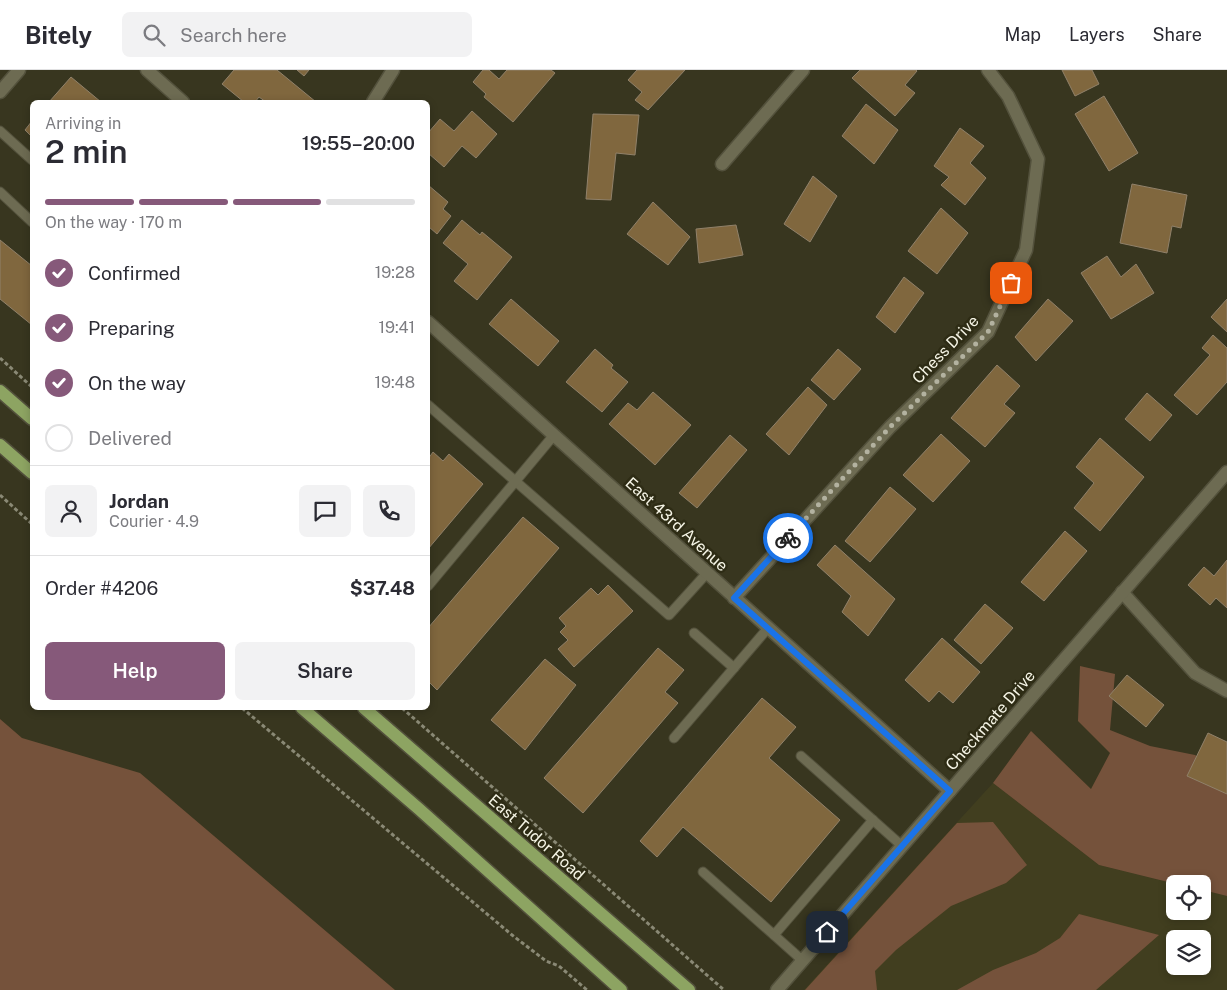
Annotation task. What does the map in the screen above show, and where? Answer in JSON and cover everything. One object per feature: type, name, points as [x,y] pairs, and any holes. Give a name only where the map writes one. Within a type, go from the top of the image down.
[{"type":"main road","points":[[0,391],[30,417]]},
{"type":"main road","points":[[0,445],[30,471]]},
{"type":"main road","points":[[304,710],[419,809],[621,990]]},
{"type":"main road","name":"East Tudor Road","points":[[366,710],[688,990]]},
{"type":"street","points":[[0,92],[19,70]]},
{"type":"street","points":[[146,70],[181,100]]},
{"type":"street","points":[[374,100],[393,70]]},
{"type":"street","points":[[722,164],[803,70]]},
{"type":"street","name":"Chess Drive","points":[[734,598],[890,427],[988,332],[1026,250],[1038,160],[1008,96],[988,70]]},
{"type":"street","name":"East 43rd Avenue","points":[[430,324],[950,791]]},
{"type":"street","name":"Checkmate Drive","points":[[777,990],[1227,472]]},
{"type":"street","points":[[1122,592],[1195,673],[1227,691]]},
{"type":"lane","points":[[0,131],[30,158]]},
{"type":"lane","points":[[0,192],[30,220]]},
{"type":"lane","points":[[430,407],[669,615],[707,573]]},
{"type":"lane","points":[[430,584],[554,435]]},
{"type":"lane","points":[[674,738],[768,628]]},
{"type":"lane","points":[[694,633],[734,668]]},
{"type":"lane","points":[[801,756],[901,845]]},
{"type":"lane","points":[[774,935],[873,820]]},
{"type":"lane","points":[[703,872],[802,960]]},
{"type":"path","points":[[0,358],[30,384]]},
{"type":"path","points":[[0,496],[30,522]]},
{"type":"path","points":[[244,710],[512,935],[546,961],[559,966],[587,990]]},
{"type":"path","points":[[404,710],[724,990]]},
{"type":"shaded area","points":[[1080,666],[1115,674],[1110,730],[1150,746],[1195,755],[1227,777],[1227,896],[1211,892],[1211,875],[1166,875],[1166,882],[1099,865],[993,783],[1031,731],[1091,789],[1110,753],[1078,721]]},
{"type":"shaded area","points":[[0,719],[22,738],[140,773],[395,990],[0,990]]},
{"type":"shaded area","points":[[993,783],[1099,865],[1166,882],[1166,920],[1211,920],[1211,892],[1227,896],[1227,990],[804,990]]},
{"type":"shaded area","points":[[993,822],[1027,865],[1006,883],[951,906],[896,950],[875,971],[877,990],[805,990],[957,823]]},
{"type":"shaded area","points":[[1079,914],[1159,935],[1096,990],[957,990],[993,970],[1036,953],[1060,938]]},
{"type":"building","points":[[234,70],[277,70],[314,100],[263,100],[259,97],[257,100],[242,100],[222,84]]},
{"type":"building","points":[[297,70],[309,70],[304,76]]},
{"type":"building","points":[[483,70],[489,70],[499,79],[507,70],[551,70],[555,73],[513,122],[484,97],[486,94],[473,82]]},
{"type":"building","points":[[637,70],[685,70],[648,110],[635,100],[642,92],[628,80]]},
{"type":"building","points":[[860,70],[916,70],[905,85],[915,93],[895,116],[852,78]]},
{"type":"building","points":[[1062,70],[1092,70],[1099,84],[1075,96]]},
{"type":"building","points":[[71,77],[99,100],[51,100]]},
{"type":"building","points":[[1104,96],[1138,153],[1109,171],[1075,114]]},
{"type":"building","points":[[866,104],[898,130],[874,164],[842,136]]},
{"type":"building","points":[[472,111],[497,134],[476,158],[462,146],[444,167],[430,155],[430,131],[440,119],[454,131]]},
{"type":"building","points":[[593,114],[639,115],[635,155],[616,153],[611,200],[586,199]]},
{"type":"building","points":[[30,124],[30,135],[25,130]]},
{"type":"building","points":[[960,128],[984,146],[970,163],[986,178],[965,205],[941,185],[949,177],[934,166]]},
{"type":"building","points":[[813,176],[837,196],[810,242],[784,224]]},
{"type":"building","points":[[1132,184],[1187,195],[1181,228],[1172,226],[1167,253],[1120,243]]},
{"type":"building","points":[[430,187],[448,202],[443,209],[451,216],[437,234],[430,228]]},
{"type":"building","points":[[653,202],[690,237],[668,265],[627,234]]},
{"type":"building","points":[[941,208],[968,233],[937,274],[908,251]]},
{"type":"building","points":[[462,220],[480,235],[482,232],[512,257],[477,300],[454,281],[468,264],[443,243]]},
{"type":"building","points":[[736,225],[743,255],[699,263],[696,229]]},
{"type":"building","points":[[0,240],[30,264],[30,323],[0,299]]},
{"type":"building","points":[[1107,256],[1121,277],[1136,264],[1154,293],[1111,319],[1081,273]]},
{"type":"building","points":[[904,277],[924,293],[895,333],[876,317]]},
{"type":"building","points":[[511,299],[559,341],[538,366],[489,324]]},
{"type":"building","points":[[1048,299],[1073,321],[1036,361],[1015,337]]},
{"type":"building","points":[[1227,299],[1227,332],[1211,317]]},
{"type":"building","points":[[1213,335],[1227,348],[1227,382],[1197,415],[1174,395],[1210,355],[1202,348]]},
{"type":"building","points":[[595,349],[613,365],[611,368],[628,382],[602,412],[566,382]]},
{"type":"building","points":[[838,349],[861,369],[834,400],[811,380]]},
{"type":"building","points":[[997,365],[1020,386],[1004,404],[1015,413],[985,447],[951,418]]},
{"type":"building","points":[[808,387],[827,405],[789,455],[766,434]]},
{"type":"building","points":[[653,392],[691,425],[655,465],[609,424],[628,403],[637,410]]},
{"type":"building","points":[[1147,393],[1172,415],[1150,441],[1125,419]]},
{"type":"building","points":[[941,434],[970,461],[933,502],[903,475]]},
{"type":"building","points":[[730,435],[747,450],[697,508],[679,493]]},
{"type":"building","points":[[1100,438],[1144,477],[1100,531],[1074,508],[1094,483],[1076,467]]},
{"type":"building","points":[[433,452],[443,461],[449,454],[483,484],[430,547],[430,456]]},
{"type":"building","points":[[890,487],[916,509],[870,562],[845,541]]},
{"type":"building","points":[[523,517],[559,548],[437,690],[430,683],[430,626]]},
{"type":"building","points":[[1065,531],[1087,551],[1044,601],[1021,582]]},
{"type":"building","points":[[835,545],[895,599],[868,636],[842,612],[851,596],[817,565]]},
{"type":"building","points":[[1227,560],[1227,608],[1216,598],[1210,605],[1188,585],[1204,567],[1214,576]]},
{"type":"building","points":[[608,585],[633,611],[574,667],[558,649],[568,640],[560,632],[566,626],[559,618],[591,588],[598,595]]},
{"type":"building","points":[[985,604],[1013,628],[981,664],[954,640]]},
{"type":"building","points":[[942,638],[980,672],[953,703],[939,691],[929,702],[905,680]]},
{"type":"building","points":[[658,648],[684,670],[665,692],[678,703],[583,813],[544,778]]},
{"type":"building","points":[[545,659],[576,685],[525,750],[491,720]]},
{"type":"building","points":[[1127,675],[1164,705],[1146,727],[1109,696]]},
{"type":"building","points":[[762,698],[796,727],[769,758],[840,820],[771,902],[683,827],[657,857],[640,841]]},
{"type":"building","points":[[1208,733],[1227,742],[1227,794],[1187,776]]},
{"type":"way so far","points":[[788,538],[890,427],[988,332],[1011,283]]},
{"type":"route","points":[[788,538],[734,598],[950,791],[827,932]]}]
